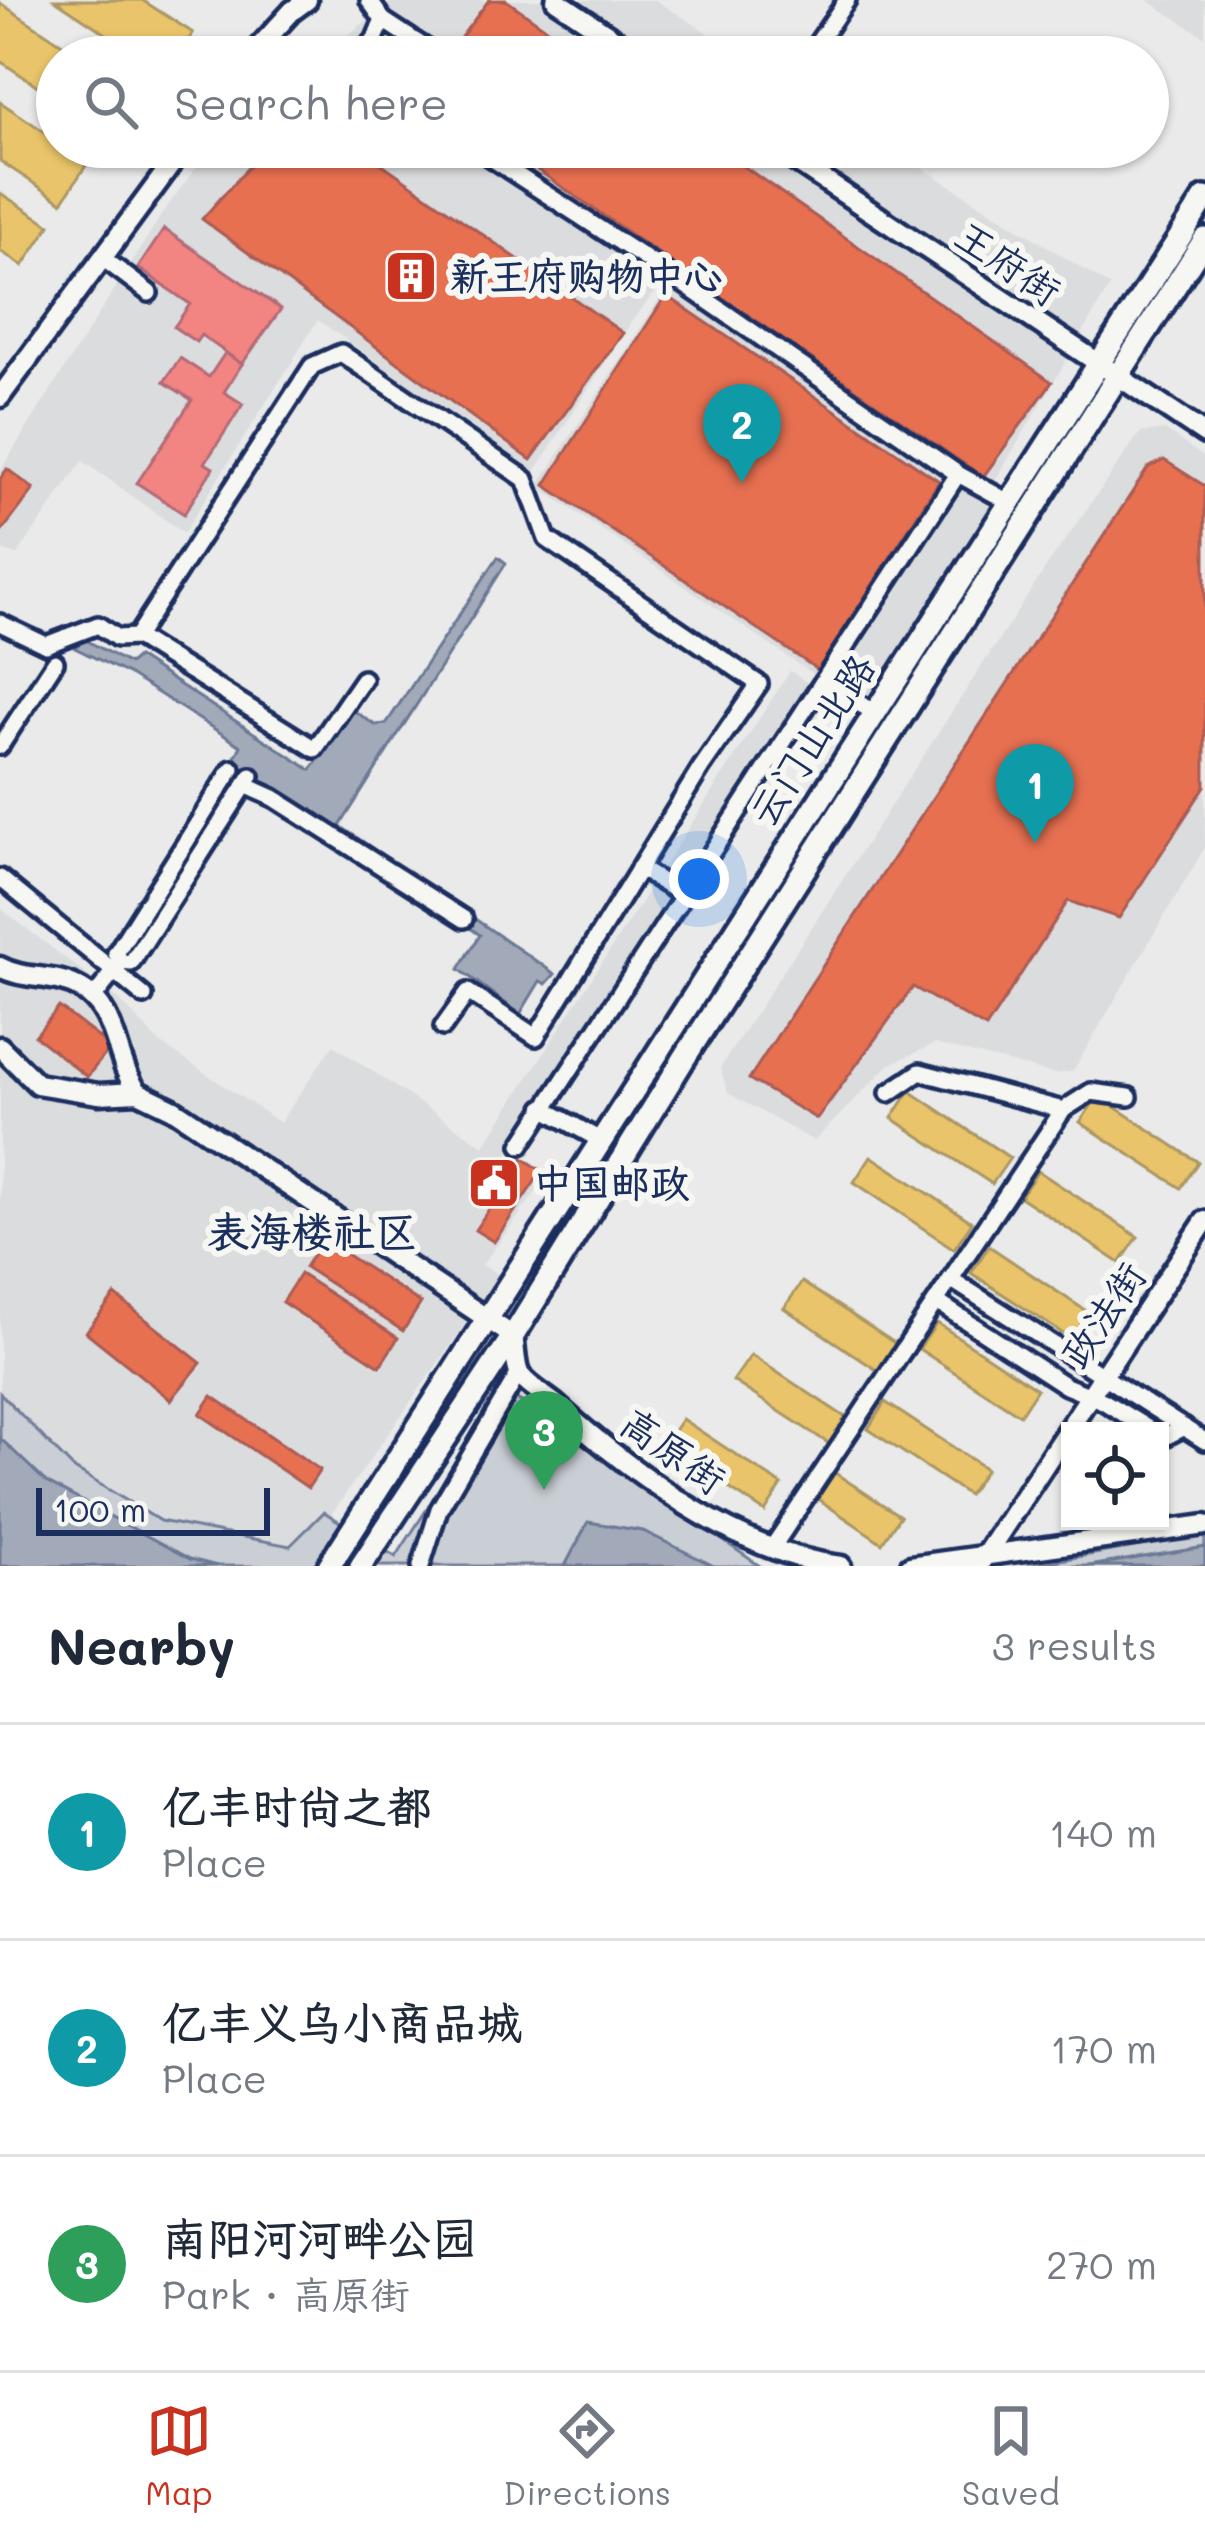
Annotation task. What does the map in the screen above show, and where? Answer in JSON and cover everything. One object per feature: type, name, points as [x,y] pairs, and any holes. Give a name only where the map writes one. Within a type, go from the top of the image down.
[{"type":"main road","name":"云门山北路","points":[[361,1566],[513,1336],[1109,367],[1205,198]]},
{"type":"main road","name":"云门山北路","points":[[329,1566],[1009,502],[1205,239]]},
{"type":"street","points":[[269,36],[307,0]]},
{"type":"street","points":[[369,0],[383,20],[407,36]]},
{"type":"street","points":[[556,0],[609,36]]},
{"type":"street","points":[[822,36],[847,0]]},
{"type":"street","points":[[376,36],[383,20]]},
{"type":"street","points":[[0,397],[169,168]]},
{"type":"street","points":[[506,168],[669,274],[958,475],[1009,502]]},
{"type":"street","name":"王府街","points":[[806,168],[1205,434]]},
{"type":"street","points":[[104,259],[149,292]]},
{"type":"street","points":[[136,637],[313,365],[340,352],[525,478],[548,539],[759,684],[536,1037],[468,992],[443,1027]]},
{"type":"street","points":[[521,1145],[958,475]]},
{"type":"street","points":[[0,623],[46,645],[98,625],[117,638],[136,637],[315,749],[363,679]]},
{"type":"street","points":[[0,746],[56,662]]},
{"type":"street","points":[[822,684],[873,711]]},
{"type":"street","points":[[118,967],[116,953],[232,769]]},
{"type":"street","points":[[93,998],[118,967],[131,963],[248,781],[464,919]]},
{"type":"street","points":[[639,868],[682,895]]},
{"type":"street","points":[[0,878],[118,967],[144,995]]},
{"type":"street","points":[[0,967],[18,976],[64,982],[93,998],[113,1026],[122,1067],[138,1093]]},
{"type":"street","points":[[0,1047],[37,1084],[99,1094],[138,1093],[173,1109],[513,1336],[519,1373],[439,1509],[421,1566]]},
{"type":"street","points":[[889,1093],[920,1072],[1064,1110]]},
{"type":"street","points":[[772,1548],[1064,1110],[1090,1092],[1129,1097]]},
{"type":"street","points":[[543,1108],[600,1140]]},
{"type":"street","name":"政法街","points":[[980,1562],[1205,1221]]},
{"type":"street","points":[[952,1280],[1205,1442]]},
{"type":"street","points":[[937,1302],[1088,1398],[1137,1422]]},
{"type":"street","name":"高原街","points":[[519,1373],[577,1424],[689,1507],[772,1548],[841,1566]]},
{"type":"street","points":[[1169,1435],[1184,1427]]},
{"type":"street","points":[[910,1566],[980,1562],[1205,1525]]},
{"type":"shaded area","points":[[394,0],[655,0],[712,36],[347,36]]},
{"type":"shaded area","points":[[1147,0],[1205,0],[1205,37]]},
{"type":"shaded area","points":[[196,168],[922,168],[1110,286],[985,498],[995,506],[869,701],[820,679],[538,486],[662,295],[657,290],[633,319],[534,473],[318,320],[184,533],[83,461],[17,555],[0,550],[0,471]]},
{"type":"shaded area","points":[[1165,430],[1205,458],[1205,847],[1073,1071],[1055,1074],[935,1044],[890,1064],[814,1141],[728,1093],[720,1068],[1047,566],[1140,433]]},
{"type":"shaded area","points":[[790,671],[811,685],[505,1159],[542,1184],[482,1265],[500,1275],[330,1516],[324,1513],[290,1546],[160,1521],[73,1468],[0,1393],[0,908],[117,998],[160,1043],[280,1123],[333,1045],[484,1146]]},
{"type":"shaded area","points":[[501,1388],[760,1566],[0,1566],[0,1393],[73,1468],[160,1521],[290,1546],[324,1512],[396,1557]]},
{"type":"shaded area","points":[[1205,1535],[1205,1566],[1027,1566]]},
{"type":"water","points":[[498,557],[506,563],[340,826],[555,974],[546,984],[540,981],[520,1014],[459,969],[480,935],[272,788],[243,778],[128,956],[123,955],[235,778],[234,759],[241,746],[128,674],[75,648],[84,639],[129,664],[137,657],[311,770],[353,710],[375,725],[386,724]]},
{"type":"water","points":[[0,1438],[46,1482],[190,1559],[217,1566],[0,1566]]},
{"type":"water","points":[[588,1522],[643,1531],[714,1566],[565,1566]]},
{"type":"water","points":[[1205,1547],[1205,1566],[1089,1566]]},
{"type":"building: Homes","points":[[55,0],[142,0],[193,33],[191,36],[109,36]]},
{"type":"building: Homes","points":[[0,3],[50,36],[36,36],[36,85],[0,61]]},
{"type":"building: Homes","points":[[0,102],[36,126],[36,168],[84,168],[62,202],[0,161]]},
{"type":"building: Homes","points":[[0,193],[50,225],[23,266],[0,251]]},
{"type":"building: Homes","points":[[910,1091],[1010,1158],[992,1184],[892,1118]]},
{"type":"building: Homes","points":[[1098,1096],[1198,1162],[1181,1188],[1080,1122]]},
{"type":"building: Homes","points":[[871,1156],[972,1222],[954,1249],[854,1182]]},
{"type":"building: Homes","points":[[1038,1171],[1138,1237],[1120,1263],[1020,1197]]},
{"type":"building: Homes","points":[[989,1246],[1089,1313],[1071,1339],[971,1273]]},
{"type":"building: Homes","points":[[802,1282],[902,1348],[884,1375],[784,1308]]},
{"type":"building: Homes","points":[[937,1323],[1037,1389],[1020,1415],[919,1349]]},
{"type":"building: Homes","points":[[751,1355],[851,1421],[834,1447],[733,1381]]},
{"type":"building: Homes","points":[[885,1402],[986,1469],[968,1495],[868,1429]]},
{"type":"building: Homes","points":[[682,1419],[782,1485],[765,1512],[664,1445]]},
{"type":"building: Homes","points":[[832,1471],[900,1516],[882,1543],[815,1497]]},
{"type":"building: Shops","points":[[489,0],[506,0],[557,36],[462,36]]},
{"type":"building: Shops","name":"新王府购物中心","points":[[248,168],[388,168],[623,333],[531,460],[202,219]]},
{"type":"building: Shops","points":[[534,168],[746,168],[1052,382],[983,477]]},
{"type":"building: Shops","points":[[666,295],[939,481],[818,670],[545,485]]},
{"type":"building: Shops","points":[[1164,460],[1205,486],[1205,786],[1119,918],[1068,901],[986,1028],[913,987],[817,1119],[749,1079],[1148,468]]},
{"type":"building: Shops","points":[[7,469],[34,489],[0,534],[0,479]]},
{"type":"building: Shops","points":[[59,1007],[111,1047],[87,1077],[35,1036]]},
{"type":"building: Shops","points":[[523,1158],[542,1171],[494,1242],[475,1230]]},
{"type":"building: Shops","points":[[323,1239],[421,1303],[403,1331],[305,1267]]},
{"type":"building: Shops","points":[[300,1274],[398,1338],[380,1366],[282,1302]]},
{"type":"building: Shops","points":[[115,1295],[201,1363],[171,1400],[86,1332]]},
{"type":"building: Shops","points":[[212,1396],[320,1470],[308,1488],[200,1414]]},
{"type":"building: Health","points":[[164,229],[281,309],[242,364],[201,335],[196,342],[174,327],[190,304],[138,268]]},
{"type":"building: Health","points":[[225,353],[242,364],[224,392],[243,404],[205,463],[213,468],[184,514],[137,483],[192,400],[164,382],[180,358],[209,377]]},
{"type":"place","name":"新王府购物中心","points":[[411,276]]},
{"type":"place","name":"亿丰义乌小商品城","points":[[742,483]]},
{"type":"place","name":"亿丰时尚之都","points":[[1035,843]]},
{"type":"place","name":"中国邮政","points":[[494,1183]]},
{"type":"place","name":"南阳河河畔公园","points":[[544,1490]]},
{"type":"district","name":"表海楼社区","points":[[312,1232]]}]
